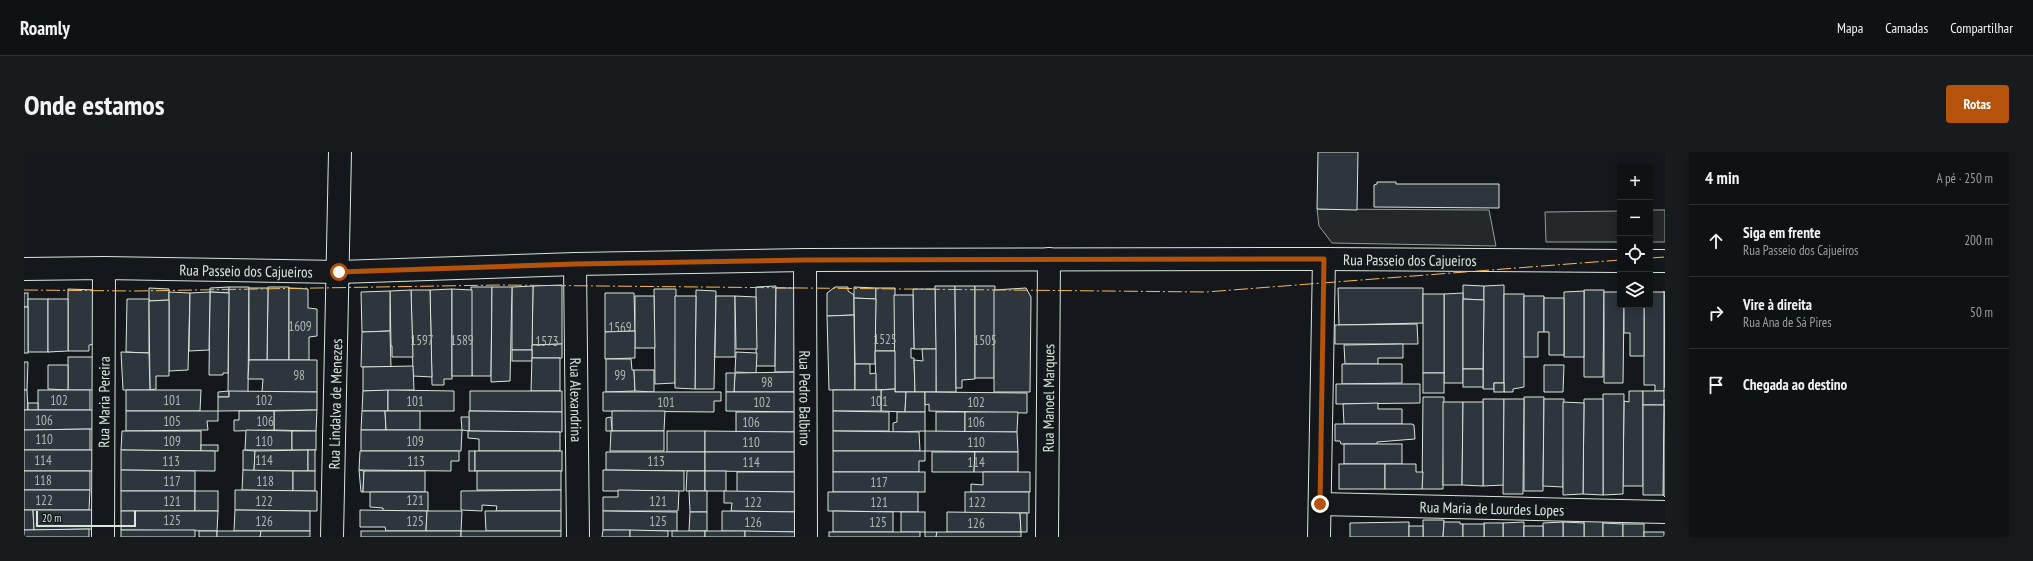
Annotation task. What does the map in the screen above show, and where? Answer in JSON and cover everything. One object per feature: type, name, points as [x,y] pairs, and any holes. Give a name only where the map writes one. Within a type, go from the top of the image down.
[{"type":"street","name":"Rua Lindalva de Menezes","points":[[332,537],[339,272],[340,152]]},
{"type":"street","name":"Rua Manoel Marques","points":[[1047,537],[1049,259]]},
{"type":"street","name":"Rua Passeio dos Cajueiros","points":[[24,269],[104,268],[339,272],[575,264],[805,260],[1324,259],[1617,261]]},
{"type":"street","points":[[1319,537],[1324,259]]},
{"type":"street","name":"Rua Pedro Balbino","points":[[805,260],[806,537]]},
{"type":"street","points":[[1653,261],[1665,261]]},
{"type":"street","name":"Rua Alexandrina","points":[[575,264],[578,537]]},
{"type":"street","name":"Rua Maria Pereira","points":[[103,537],[104,268]]},
{"type":"street","name":"Rua Maria de Lourdes Lopes","points":[[1320,504],[1665,512]]},
{"type":"shaded area","points":[[1317,209],[1489,210],[1496,246],[1332,243],[1319,226]]},
{"type":"shaded area","points":[[1653,210],[1665,210],[1665,242],[1653,242]]},
{"type":"shaded area","points":[[1617,211],[1617,242],[1546,242],[1545,212]]},
{"type":"building","points":[[1318,152],[1358,152],[1357,210],[1317,209]]},
{"type":"building","points":[[1377,182],[1396,182],[1396,184],[1499,184],[1499,208],[1374,207],[1374,185],[1377,184]]},
{"type":"building","points":[[562,285],[562,344],[532,345],[533,286]]},
{"type":"building","points":[[1463,285],[1484,286],[1484,300],[1463,299]]},
{"type":"building","points":[[1504,285],[1504,383],[1494,383],[1494,389],[1483,389],[1484,286]]},
{"type":"building","points":[[533,286],[532,350],[512,350],[512,287]]},
{"type":"building","points":[[776,286],[775,366],[756,366],[756,287]]},
{"type":"building","points":[[935,286],[955,286],[956,392],[936,392]]},
{"type":"building","points":[[955,286],[975,286],[975,379],[962,380],[962,388],[956,388]]},
{"type":"building","points":[[975,286],[995,286],[994,378],[975,378]]},
{"type":"building","points":[[229,287],[229,293],[210,292],[210,288]]},
{"type":"building","points":[[229,287],[249,287],[248,392],[228,392]]},
{"type":"building","points":[[268,287],[289,287],[289,360],[267,360]]},
{"type":"building","points":[[471,287],[492,287],[491,376],[472,376]]},
{"type":"building","points":[[492,287],[512,287],[510,381],[491,382]]},
{"type":"building","points":[[835,287],[848,287],[848,291],[854,295],[854,315],[827,316],[827,293]]},
{"type":"building","points":[[854,287],[876,288],[876,299],[854,298]]},
{"type":"building","points":[[149,288],[169,289],[169,300],[149,301]]},
{"type":"building","points":[[249,288],[268,288],[267,360],[249,360]]},
{"type":"building","points":[[289,288],[308,289],[308,308],[317,309],[317,336],[309,337],[309,360],[289,360]]},
{"type":"building","points":[[776,288],[798,288],[798,372],[775,372]]},
{"type":"building","points":[[876,288],[895,288],[895,351],[875,351]]},
{"type":"building","points":[[1026,288],[1031,297],[1030,392],[994,392],[994,290]]},
{"type":"building","points":[[1338,288],[1423,288],[1423,323],[1339,325]]},
{"type":"building","points":[[68,289],[95,290],[95,344],[89,345],[89,351],[68,351]]},
{"type":"building","points":[[452,289],[452,379],[444,379],[444,385],[432,385],[430,290]]},
{"type":"building","points":[[452,289],[472,290],[472,376],[452,376]]},
{"type":"building","points":[[654,289],[676,289],[675,383],[655,384]]},
{"type":"building","points":[[913,289],[935,289],[936,349],[914,349]]},
{"type":"building","points":[[411,290],[430,290],[432,377],[413,376]]},
{"type":"building","points":[[411,290],[413,357],[392,357],[390,291]]},
{"type":"building","points":[[696,290],[716,291],[714,389],[695,389]]},
{"type":"building","points":[[1584,290],[1604,290],[1603,377],[1584,377]]},
{"type":"building","points":[[390,291],[390,331],[362,332],[361,292]]},
{"type":"building","points":[[1584,291],[1584,357],[1564,357],[1564,292]]},
{"type":"building","points":[[1664,291],[1665,387],[1664,387]]},
{"type":"building","points":[[169,292],[190,293],[188,370],[169,371]]},
{"type":"building","points":[[210,292],[229,293],[228,373],[223,373],[223,375],[209,375]]},
{"type":"building","points":[[210,292],[209,350],[189,351],[190,293]]},
{"type":"building","points":[[1604,292],[1617,292],[1617,308],[1624,308],[1623,383],[1604,383]]},
{"type":"building","points":[[1653,292],[1664,292],[1664,391],[1655,391],[1655,385],[1644,385],[1644,308],[1653,308]]},
{"type":"building","points":[[24,293],[28,293],[28,307],[24,307]]},
{"type":"building","points":[[605,293],[634,293],[635,331],[605,332]]},
{"type":"building","points":[[1463,293],[1463,383],[1444,383],[1444,294]]},
{"type":"building","points":[[1423,294],[1444,294],[1444,373],[1423,373]]},
{"type":"building","points":[[1504,294],[1524,294],[1524,387],[1513,389],[1513,392],[1504,392]]},
{"type":"building","points":[[894,295],[913,295],[914,349],[911,348],[911,358],[914,358],[915,392],[895,392]]},
{"type":"building","points":[[635,296],[654,296],[655,348],[635,348]]},
{"type":"building","points":[[675,296],[696,296],[695,389],[675,388]]},
{"type":"building","points":[[716,296],[735,296],[735,357],[715,357]]},
{"type":"building","points":[[735,296],[756,297],[757,349],[736,349]]},
{"type":"building","points":[[1524,296],[1544,296],[1544,332],[1538,332],[1538,357],[1524,357]]},
{"type":"building","points":[[854,298],[876,299],[875,364],[855,364]]},
{"type":"building","points":[[1544,298],[1564,298],[1564,355],[1549,355],[1549,332],[1544,332]]},
{"type":"building","points":[[28,299],[48,299],[48,352],[28,352]]},
{"type":"building","points":[[48,299],[68,299],[68,351],[48,352]]},
{"type":"building","points":[[127,299],[149,299],[149,353],[126,352]]},
{"type":"building","points":[[1463,299],[1484,300],[1483,369],[1463,369]]},
{"type":"building","points":[[169,300],[169,376],[156,376],[156,389],[150,390],[149,301]]},
{"type":"building","points":[[24,307],[28,307],[28,353],[24,353]]},
{"type":"building","points":[[1624,308],[1644,308],[1644,356],[1630,356],[1630,333],[1624,333]]},
{"type":"building","points":[[854,315],[855,390],[829,390],[827,316]]},
{"type":"building","points":[[1417,324],[1418,344],[1335,344],[1335,325]]},
{"type":"building","points":[[390,331],[391,367],[361,367],[362,332]]},
{"type":"building","points":[[635,331],[635,358],[605,359],[605,332]]},
{"type":"building","points":[[562,344],[562,358],[532,358],[532,345]]},
{"type":"building","points":[[1403,344],[1403,358],[1378,358],[1378,364],[1345,364],[1344,345]]},
{"type":"building","points":[[922,349],[936,349],[936,392],[915,392],[914,360],[923,361]]},
{"type":"building","points":[[512,350],[532,350],[532,361],[512,361]]},
{"type":"building","points":[[875,351],[895,351],[895,389],[876,390]]},
{"type":"building","points":[[121,352],[149,353],[150,390],[123,390]]},
{"type":"building","points":[[736,352],[757,353],[756,373],[735,372]]},
{"type":"building","points":[[68,357],[94,357],[94,390],[68,390]]},
{"type":"building","points":[[532,358],[560,358],[560,391],[531,391]]},
{"type":"building","points":[[606,359],[631,359],[632,370],[634,370],[635,391],[606,392]]},
{"type":"building","points":[[249,360],[317,360],[317,392],[262,392],[263,379],[248,379]]},
{"type":"building","points":[[24,362],[28,362],[27,390],[24,390]]},
{"type":"building","points":[[855,364],[870,364],[870,374],[876,373],[876,390],[855,390]]},
{"type":"building","points":[[1342,364],[1402,364],[1402,383],[1342,384]]},
{"type":"building","points":[[48,365],[68,365],[68,390],[48,389]]},
{"type":"building","points":[[1544,365],[1564,365],[1563,392],[1544,392]]},
{"type":"building","points":[[413,366],[414,390],[363,391],[363,367]]},
{"type":"building","points":[[1463,369],[1483,369],[1483,387],[1463,387]]},
{"type":"building","points":[[634,370],[654,370],[654,392],[635,391]]},
{"type":"building","points":[[798,372],[797,392],[734,392],[735,373]]},
{"type":"building","points":[[726,373],[735,373],[734,392],[726,392]]},
{"type":"building","points":[[1423,373],[1444,373],[1444,393],[1423,393]]},
{"type":"building","points":[[1494,383],[1504,383],[1504,392],[1494,392]]},
{"type":"building","points":[[1336,384],[1420,384],[1420,403],[1336,404]]},
{"type":"building","points":[[895,389],[895,392],[906,392],[905,412],[881,411],[881,390]]},
{"type":"building","points":[[24,390],[27,390],[28,410],[24,410]]},
{"type":"building","points":[[38,390],[90,390],[90,410],[38,410]]},
{"type":"building","points":[[126,390],[201,390],[200,411],[126,411]]},
{"type":"building","points":[[388,390],[388,411],[362,411],[363,391]]},
{"type":"building","points":[[388,390],[454,391],[454,411],[388,411]]},
{"type":"building","points":[[833,390],[881,390],[881,411],[833,411]]},
{"type":"building","points":[[229,391],[229,397],[218,397],[218,392]]},
{"type":"building","points":[[229,391],[317,392],[317,410],[218,411],[218,397],[229,397]]},
{"type":"building","points":[[470,391],[562,391],[562,412],[470,411]]},
{"type":"building","points":[[1629,391],[1643,391],[1643,486],[1623,486],[1624,401],[1629,402]]},
{"type":"building","points":[[1643,391],[1664,391],[1664,405],[1643,405]]},
{"type":"building","points":[[603,392],[721,392],[721,401],[714,401],[714,412],[603,411]]},
{"type":"building","points":[[726,392],[800,392],[799,412],[726,411]]},
{"type":"building","points":[[906,392],[925,392],[925,412],[905,412]]},
{"type":"building","points":[[925,392],[1027,393],[1027,413],[929,411],[929,404],[925,405]]},
{"type":"building","points":[[1603,394],[1624,394],[1623,494],[1603,495]]},
{"type":"building","points":[[1423,397],[1444,397],[1443,489],[1422,489]]},
{"type":"building","points":[[1524,397],[1544,397],[1543,491],[1524,491]]},
{"type":"building","points":[[1483,399],[1504,399],[1504,485],[1483,486]]},
{"type":"building","points":[[1504,399],[1524,399],[1523,494],[1503,494]]},
{"type":"building","points":[[1544,399],[1564,399],[1563,487],[1543,486]]},
{"type":"building","points":[[1584,399],[1603,399],[1603,495],[1583,494]]},
{"type":"building","points":[[1665,400],[1665,497],[1663,495]]},
{"type":"building","points":[[1443,402],[1463,402],[1462,485],[1443,485]]},
{"type":"building","points":[[1463,402],[1483,402],[1483,486],[1462,485]]},
{"type":"building","points":[[1563,402],[1584,403],[1583,494],[1563,495]]},
{"type":"building","points":[[28,403],[38,403],[38,410],[28,410]]},
{"type":"building","points":[[1378,403],[1378,409],[1402,409],[1402,424],[1344,424],[1343,404]]},
{"type":"building","points":[[1643,405],[1664,405],[1663,495],[1643,495]]},
{"type":"building","points":[[24,410],[94,410],[94,429],[24,430]]},
{"type":"building","points":[[317,410],[316,431],[274,430],[274,411]]},
{"type":"building","points":[[126,411],[218,411],[218,421],[207,421],[208,430],[126,431]]},
{"type":"building","points":[[239,411],[274,411],[274,430],[234,431],[234,420],[239,420]]},
{"type":"building","points":[[362,411],[385,411],[386,430],[361,430]]},
{"type":"building","points":[[385,411],[420,411],[420,430],[386,430]]},
{"type":"building","points":[[469,411],[562,412],[562,432],[469,431]]},
{"type":"building","points":[[612,411],[665,411],[664,431],[612,431]]},
{"type":"building","points":[[833,411],[889,412],[889,431],[833,431]]},
{"type":"building","points":[[736,412],[799,412],[799,432],[736,432]]},
{"type":"building","points":[[897,412],[925,412],[925,431],[893,432],[893,423],[897,422]]},
{"type":"building","points":[[936,412],[965,412],[965,432],[936,432]]},
{"type":"building","points":[[965,412],[1018,412],[1017,432],[965,432]]},
{"type":"building","points":[[461,417],[469,417],[469,431],[462,430]]},
{"type":"building","points":[[611,417],[612,431],[606,431],[606,418]]},
{"type":"building","points":[[1335,424],[1412,424],[1414,425],[1415,439],[1377,442],[1377,444],[1341,444],[1340,441],[1335,441]]},
{"type":"building","points":[[90,429],[90,450],[24,450],[24,430]]},
{"type":"building","points":[[246,430],[292,431],[292,450],[245,450]]},
{"type":"building","points":[[361,430],[462,430],[461,451],[361,451]]},
{"type":"building","points":[[122,431],[201,431],[201,451],[121,450]]},
{"type":"building","points":[[292,431],[316,431],[316,450],[292,450]]},
{"type":"building","points":[[468,431],[560,432],[560,451],[479,451],[479,439],[468,438]]},
{"type":"building","points":[[611,431],[664,431],[664,451],[610,451]]},
{"type":"building","points":[[667,431],[705,431],[705,452],[667,452]]},
{"type":"building","points":[[705,431],[798,432],[798,452],[705,452]]},
{"type":"building","points":[[833,431],[919,432],[920,451],[833,451]]},
{"type":"building","points":[[925,431],[1017,432],[1018,452],[925,451]]},
{"type":"building","points":[[1344,444],[1402,444],[1402,464],[1344,464]]},
{"type":"building","points":[[201,445],[218,445],[218,451],[201,451]]},
{"type":"building","points":[[24,450],[94,450],[94,471],[24,471]]},
{"type":"building","points":[[121,450],[215,451],[215,471],[121,470]]},
{"type":"building","points":[[243,450],[255,451],[254,471],[243,470]]},
{"type":"building","points":[[308,450],[308,471],[254,471],[255,451]]},
{"type":"building","points":[[308,450],[315,450],[315,471],[308,471]]},
{"type":"building","points":[[360,451],[459,451],[459,461],[451,461],[451,471],[359,470]]},
{"type":"building","points":[[469,451],[475,451],[475,471],[469,471]]},
{"type":"building","points":[[475,451],[562,451],[562,471],[475,471]]},
{"type":"building","points":[[833,451],[925,451],[925,461],[919,461],[919,472],[833,472]]},
{"type":"building","points":[[606,452],[705,452],[705,471],[606,470]]},
{"type":"building","points":[[705,452],[799,452],[797,472],[705,471]]},
{"type":"building","points":[[932,452],[975,452],[974,472],[932,472]]},
{"type":"building","points":[[975,452],[1018,452],[1018,472],[974,472]]},
{"type":"building","points":[[1339,464],[1385,464],[1385,489],[1339,489]]},
{"type":"building","points":[[1385,464],[1416,464],[1416,472],[1423,472],[1422,489],[1385,489]]},
{"type":"building","points":[[121,470],[195,471],[195,491],[121,491]]},
{"type":"building","points":[[243,470],[293,471],[293,491],[242,490]]},
{"type":"building","points":[[359,470],[364,471],[363,492],[361,492]]},
{"type":"building","points":[[603,470],[684,471],[684,491],[603,491]]},
{"type":"building","points":[[24,471],[90,471],[90,490],[24,490]]},
{"type":"building","points":[[293,471],[315,471],[315,491],[293,491]]},
{"type":"building","points":[[364,471],[425,471],[425,492],[363,492]]},
{"type":"building","points":[[477,471],[561,471],[561,490],[477,490]]},
{"type":"building","points":[[687,471],[705,471],[705,491],[686,491]]},
{"type":"building","points":[[705,471],[726,471],[726,491],[705,491]]},
{"type":"building","points":[[737,472],[797,472],[799,492],[737,492]]},
{"type":"building","points":[[833,472],[925,472],[925,492],[833,492]]},
{"type":"building","points":[[983,472],[1030,472],[1030,492],[971,492],[971,484],[983,485]]},
{"type":"building","points":[[24,490],[90,490],[89,510],[24,510]]},
{"type":"building","points":[[235,490],[317,491],[317,511],[235,510]]},
{"type":"building","points":[[561,490],[561,511],[496,511],[497,506],[482,505],[482,511],[461,510],[461,491]]},
{"type":"building","points":[[618,490],[679,491],[678,511],[603,511],[603,497],[618,497]]},
{"type":"building","points":[[121,491],[195,491],[195,511],[121,511]]},
{"type":"building","points":[[195,491],[218,491],[218,511],[195,511]]},
{"type":"building","points":[[689,491],[707,491],[707,512],[690,512]]},
{"type":"building","points":[[724,491],[799,492],[799,512],[731,511],[732,503],[724,503]]},
{"type":"building","points":[[370,492],[428,492],[428,511],[383,511],[383,508],[370,507]]},
{"type":"building","points":[[828,492],[918,492],[918,512],[828,511]]},
{"type":"building","points":[[965,492],[1029,492],[1029,513],[965,513]]},
{"type":"building","points":[[24,510],[33,510],[34,530],[24,530]]},
{"type":"building","points":[[33,510],[93,510],[93,529],[34,530]]},
{"type":"building","points":[[235,510],[310,511],[310,531],[234,531]]},
{"type":"building","points":[[360,510],[427,511],[426,531],[386,531],[385,527],[360,527]]},
{"type":"building","points":[[121,511],[218,511],[217,531],[121,530]]},
{"type":"building","points":[[427,511],[462,511],[461,531],[426,531]]},
{"type":"building","points":[[485,511],[561,511],[561,531],[486,531]]},
{"type":"building","points":[[603,511],[677,512],[677,531],[603,530]]},
{"type":"building","points":[[722,511],[801,512],[801,532],[722,531]]},
{"type":"building","points":[[833,511],[893,512],[893,532],[833,532]]},
{"type":"building","points":[[690,512],[707,512],[707,531],[689,531]]},
{"type":"building","points":[[901,512],[925,512],[925,532],[901,532]]},
{"type":"building","points":[[947,512],[1020,513],[1021,532],[947,532]]},
{"type":"building","points":[[1020,513],[1027,513],[1027,532],[1021,532]]},
{"type":"building","points":[[1423,520],[1444,520],[1443,537],[1423,537]]},
{"type":"building","points":[[1584,520],[1603,520],[1603,537],[1584,537]]},
{"type":"building","points":[[1409,522],[1409,537],[1350,537],[1350,523]]},
{"type":"building","points":[[1444,522],[1460,522],[1460,524],[1463,524],[1463,537],[1443,537]]},
{"type":"building","points":[[1524,522],[1524,537],[1503,537],[1503,523]]},
{"type":"building","points":[[1563,522],[1584,523],[1584,537],[1563,537]]},
{"type":"building","points":[[1563,522],[1563,537],[1543,537],[1543,523]]},
{"type":"building","points":[[1484,523],[1503,523],[1503,537],[1484,537]]},
{"type":"building","points":[[1603,523],[1623,524],[1623,537],[1603,537]]},
{"type":"building","points":[[1463,524],[1484,524],[1484,537],[1463,537]]},
{"type":"building","points":[[1623,524],[1644,524],[1644,537],[1623,537]]},
{"type":"building","points":[[1409,526],[1423,526],[1423,537],[1409,537]]},
{"type":"building","points":[[1524,526],[1543,526],[1543,537],[1524,537]]},
{"type":"building","points":[[89,529],[89,537],[24,537],[24,530]]},
{"type":"building","points":[[121,530],[195,530],[195,537],[121,537]]},
{"type":"building","points":[[603,530],[630,530],[630,537],[602,537]]},
{"type":"building","points":[[630,530],[668,531],[668,537],[630,537]]},
{"type":"building","points":[[199,531],[217,531],[217,537],[199,537]]},
{"type":"building","points":[[217,531],[261,531],[260,537],[217,537]]},
{"type":"building","points":[[261,531],[310,531],[310,537],[260,537]]},
{"type":"building","points":[[361,531],[461,531],[461,537],[361,537]]},
{"type":"building","points":[[461,531],[561,531],[561,537],[461,537]]},
{"type":"building","points":[[672,531],[705,531],[705,537],[672,537]]},
{"type":"building","points":[[705,531],[745,531],[745,537],[705,537]]},
{"type":"building","points":[[745,531],[801,532],[801,537],[745,537]]},
{"type":"building","points":[[829,532],[920,532],[920,537],[829,537]]},
{"type":"building","points":[[925,532],[937,532],[936,537],[925,537]]},
{"type":"building","points":[[937,532],[1021,532],[1021,537],[936,537]]},
{"type":"building","points":[[1644,532],[1664,532],[1664,537],[1644,537]]},
{"type":"power","points":[[1653,258],[1665,257]]},
{"type":"power","points":[[24,290],[135,291],[500,285],[1206,292],[1617,260]]},
{"type":"route","points":[[339,272],[575,264],[805,260],[1324,259],[1320,504]]}]
